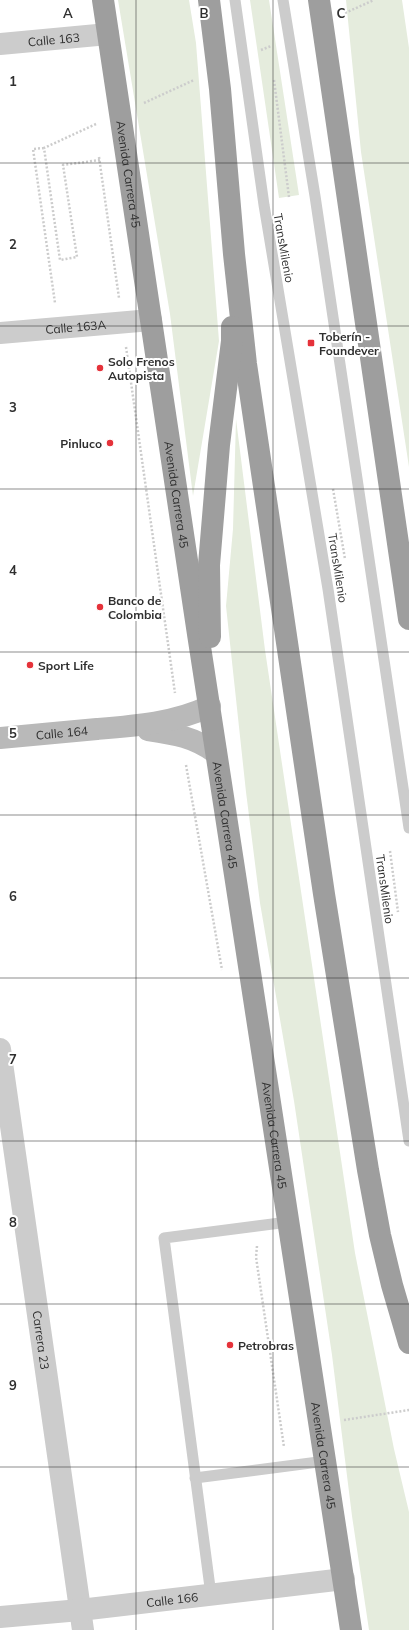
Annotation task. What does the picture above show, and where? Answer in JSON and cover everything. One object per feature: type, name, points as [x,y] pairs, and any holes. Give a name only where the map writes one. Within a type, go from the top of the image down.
[{"type":"highway","name":"Avenida Carrera 45","points":[[103,0],[216,753],[351,1630]]},
{"type":"highway","points":[[209,0],[220,89],[234,254],[246,364],[324,894],[366,1162],[392,1285],[409,1343]]},
{"type":"highway","points":[[319,0],[409,619]]},
{"type":"highway","points":[[325,40],[332,8]]},
{"type":"highway","points":[[210,706],[209,565],[219,445],[232,342],[234,254]]},
{"type":"main road","name":"Calle 164","points":[[0,738],[123,727],[180,727],[210,706]]},
{"type":"main road","name":"Calle 164","points":[[180,727],[216,753]]},
{"type":"street","name":"Calle 163","points":[[0,44],[108,34]]},
{"type":"street","name":"Calle 163A","points":[[0,333],[151,320]]},
{"type":"street","name":"Carrera 23","points":[[0,1049],[82,1620]]},
{"type":"street","name":"Calle 166","points":[[0,1617],[82,1620],[210,1595],[344,1579]]},
{"type":"lane","name":"TransMilenio","points":[[235,0],[264,205],[328,589],[409,1141]]},
{"type":"lane","points":[[283,0],[315,196],[409,828]]},
{"type":"lane","points":[[210,1595],[164,1238],[288,1222]]},
{"type":"lane","points":[[195,1478],[326,1461]]},
{"type":"path","points":[[332,8],[374,0]]},
{"type":"path","points":[[256,52],[277,43]]},
{"type":"path","points":[[270,46],[271,54]]},
{"type":"path","points":[[143,103],[199,78]]},
{"type":"path","points":[[274,78],[289,197]]},
{"type":"path","points":[[94,122],[95,129]]},
{"type":"path","points":[[56,308],[33,149],[44,148],[100,122]]},
{"type":"path","points":[[44,148],[60,260],[78,257],[64,165],[100,160]]},
{"type":"path","points":[[99,152],[180,727],[223,976]]},
{"type":"path","points":[[333,489],[345,558]]},
{"type":"path","points":[[390,851],[398,912]]},
{"type":"path","points":[[259,1226],[256,1257],[284,1446],[292,1466]]},
{"type":"path","points":[[342,1420],[409,1410]]},
{"type":"green space","points":[[118,0],[189,0],[196,43],[219,341],[193,496],[170,314]]},
{"type":"green space","points":[[250,0],[269,0],[299,195],[279,198]]},
{"type":"green space","points":[[346,0],[402,0],[409,48],[409,467],[361,152]]},
{"type":"green space","points":[[236,419],[265,650],[355,1253],[394,1449],[409,1512],[409,1630],[369,1630],[352,1516],[332,1355],[294,1101],[260,903],[246,792],[226,606],[233,529]]},
{"type":"place","name":"Toberín - Foundever","points":[[311,343]]},
{"type":"place","name":"Solo Frenos Autopista","points":[[100,368]]},
{"type":"place","name":"Pinluco","points":[[110,443]]},
{"type":"place","name":"Banco de Colombia","points":[[100,607]]},
{"type":"place","name":"Sport Life","points":[[30,665]]},
{"type":"place","name":"Petrobras","points":[[230,1345]]}]
